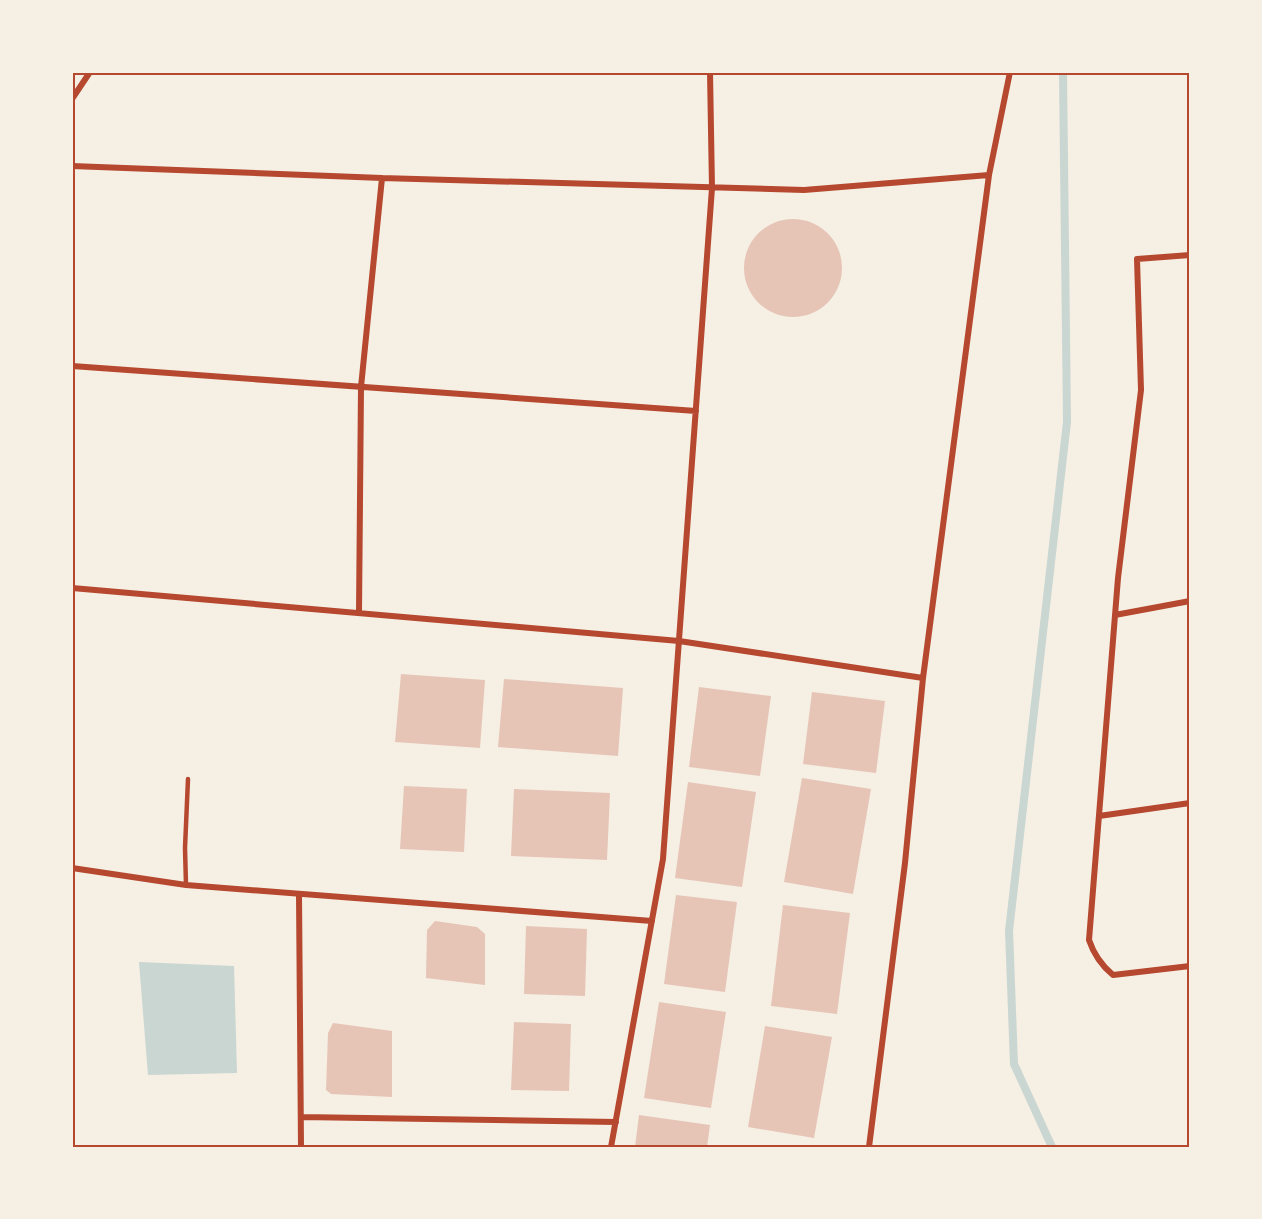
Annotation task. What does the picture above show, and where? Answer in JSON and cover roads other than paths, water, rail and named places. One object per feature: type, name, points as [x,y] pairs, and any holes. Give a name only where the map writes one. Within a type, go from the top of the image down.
[{"type":"street","points":[[72,99],[90,72]]},
{"type":"street","points":[[611,1147],[663,859],[712,188],[710,72]]},
{"type":"street","points":[[869,1147],[905,863],[923,678],[989,175],[1010,72]]},
{"type":"street","points":[[72,166],[382,178],[804,190],[989,175]]},
{"type":"street","points":[[359,613],[361,387],[382,178]]},
{"type":"street","points":[[1190,255],[1137,259],[1141,390],[1115,615],[1089,940],[1102,966],[1113,975],[1190,966]]},
{"type":"street","points":[[72,366],[696,411]]},
{"type":"street","points":[[72,588],[680,641],[923,678]]},
{"type":"street","points":[[1115,615],[1190,601]]},
{"type":"street","points":[[1100,816],[1190,803]]},
{"type":"street","points":[[72,868],[186,885],[652,921]]},
{"type":"street","points":[[299,894],[301,1147]]},
{"type":"street","points":[[301,1117],[616,1122]]},
{"type":"lane","points":[[186,885],[188,778]]},
{"type":"waterway","points":[[1052,1147],[1014,1064],[1009,931],[1067,422],[1063,72]]}]
